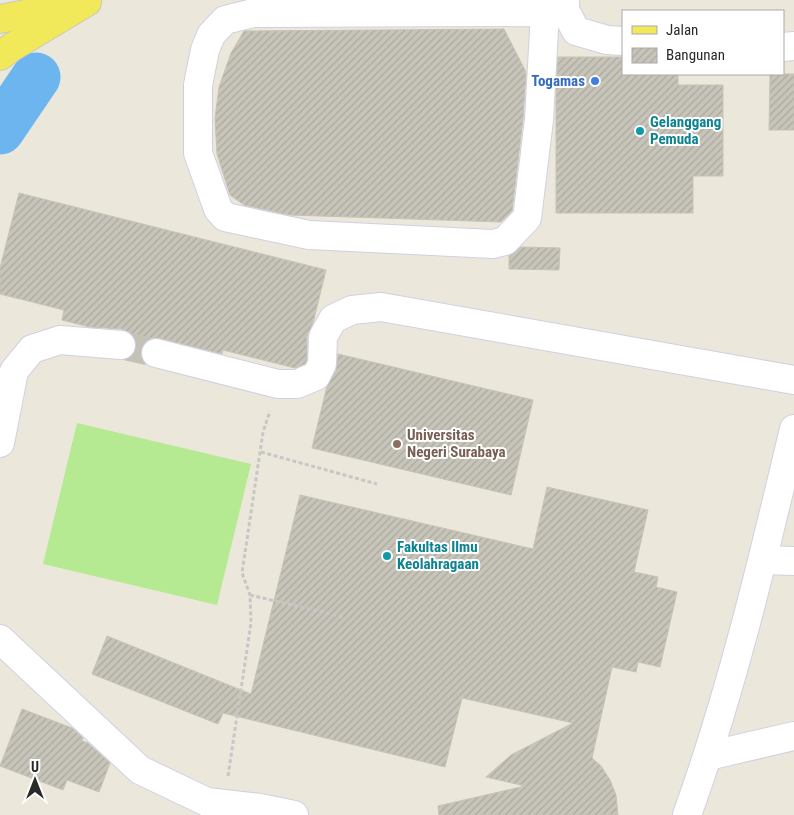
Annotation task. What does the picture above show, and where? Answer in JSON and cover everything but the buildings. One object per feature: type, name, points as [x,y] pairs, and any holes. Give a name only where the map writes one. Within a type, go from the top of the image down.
[{"type":"main road","points":[[0,19],[93,1]]},
{"type":"main road","points":[[0,56],[12,47],[93,1]]},
{"type":"lane","points":[[558,7],[539,120],[527,218],[505,241],[493,244],[309,234],[225,217],[218,209],[198,153],[198,85],[205,50],[211,35],[225,20],[253,13],[558,7]]},
{"type":"lane","points":[[558,7],[576,31],[607,40],[622,41]]},
{"type":"lane","points":[[156,353],[278,384],[297,384],[316,376],[322,364],[323,337],[333,319],[352,310],[381,307],[794,380]]},
{"type":"lane","points":[[0,443],[14,371],[32,350],[60,340],[121,344]]},
{"type":"lane","points":[[687,815],[708,756],[763,560],[784,517],[794,429]]},
{"type":"lane","points":[[763,560],[794,561]]},
{"type":"lane","points":[[0,639],[140,770],[211,807],[260,808],[294,815]]},
{"type":"lane","points":[[708,756],[794,736]]},
{"type":"path","points":[[211,807],[251,623],[250,595],[242,573],[263,432],[278,384]]},
{"type":"path","points":[[261,452],[377,484]]},
{"type":"path","points":[[250,595],[343,617]]},
{"type":"green space","points":[[77,423],[251,464],[217,605],[43,564]]},
{"type":"waterway","points":[[0,130],[36,77]]},
{"type":"tunnel","points":[[121,345],[156,353]]},
{"type":"place","name":"Togamas","points":[[595,81]]},
{"type":"place","name":"Gelanggang Pemuda","points":[[640,131]]},
{"type":"place","name":"Universitas Negeri Surabaya","points":[[397,444]]},
{"type":"place","name":"Fakultas Ilmu Keolahragaan","points":[[387,556]]}]
